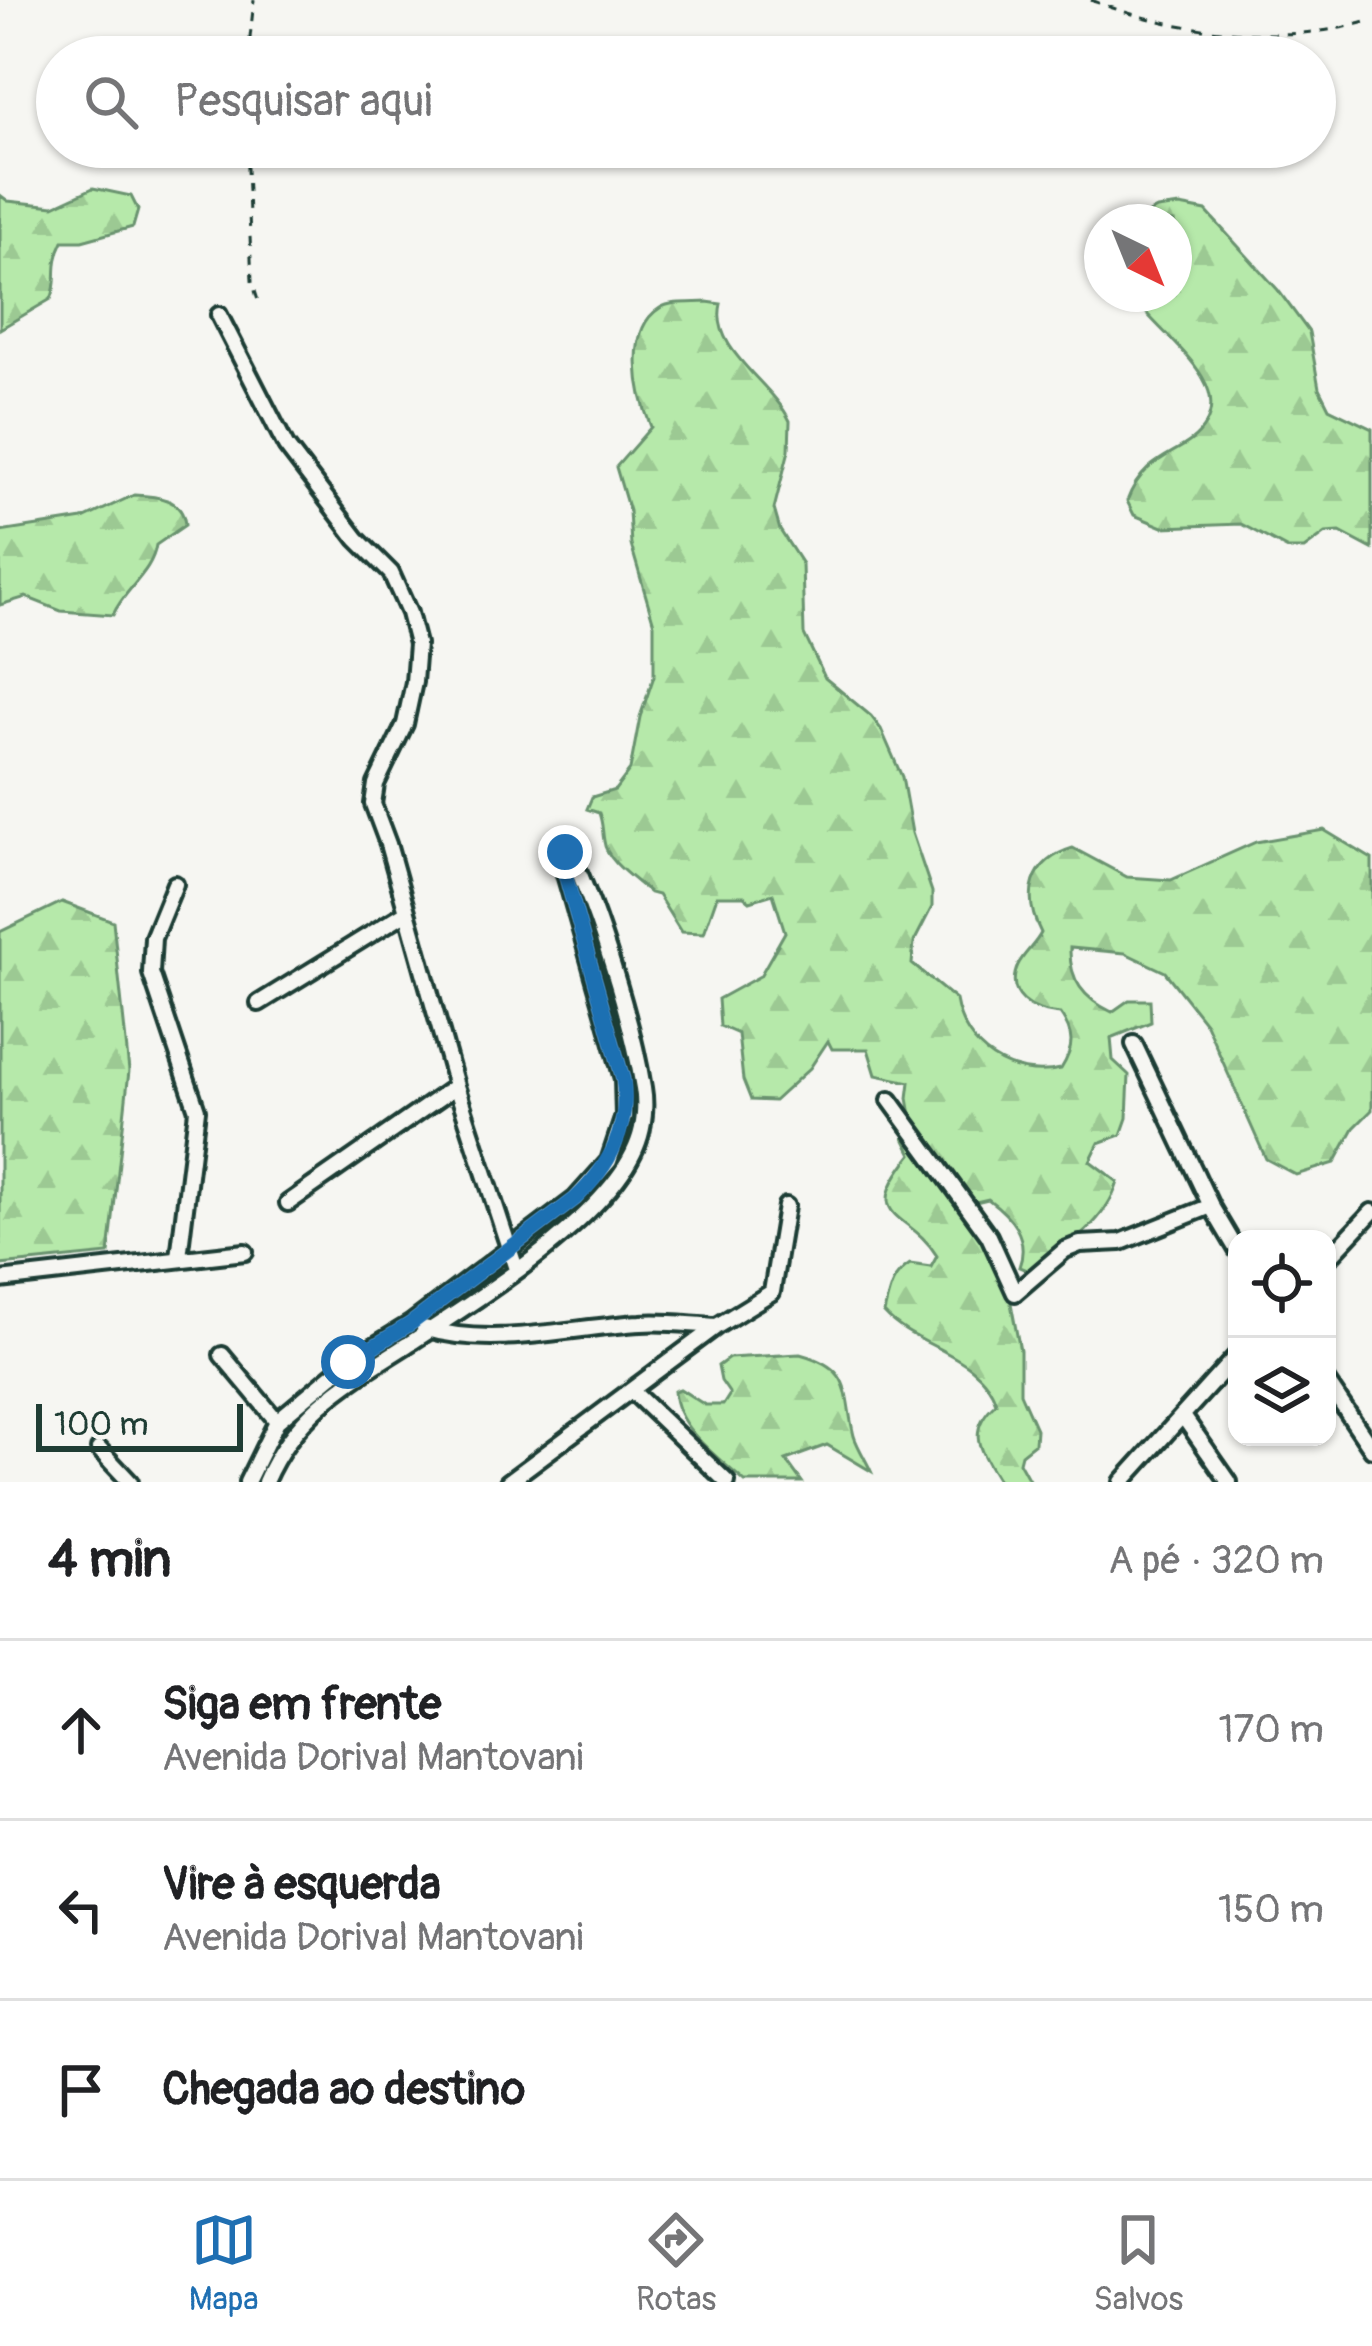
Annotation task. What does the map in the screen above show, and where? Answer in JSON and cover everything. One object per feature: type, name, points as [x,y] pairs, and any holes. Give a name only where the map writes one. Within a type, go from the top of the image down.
[{"type":"street","points":[[219,315],[286,446],[357,539],[392,573],[409,613],[417,644],[414,682],[405,724],[376,784],[373,804],[516,1269]]},
{"type":"street","points":[[247,1482],[277,1421],[348,1362],[410,1324],[575,1199],[599,1176],[617,1145],[626,1101],[563,867],[561,856],[567,851],[623,1007],[644,1091],[638,1142],[620,1178],[601,1201],[516,1269],[350,1381],[303,1420],[281,1445],[265,1482]]},
{"type":"street","points":[[175,884],[153,938],[151,973],[197,1110],[179,1257]]},
{"type":"street","points":[[259,1003],[406,913]]},
{"type":"street","points":[[1133,1044],[1228,1235]]},
{"type":"street","points":[[288,1203],[456,1086]]},
{"type":"street","points":[[890,1100],[989,1236],[1016,1293],[1065,1250],[1080,1244],[1121,1242],[1211,1206]]},
{"type":"street","points":[[508,1482],[717,1326],[772,1292],[786,1206]]},
{"type":"street","points":[[1336,1251],[1369,1222]]},
{"type":"street","points":[[0,1280],[245,1252]]},
{"type":"street","points":[[410,1324],[455,1337],[646,1322],[717,1326]]},
{"type":"street","points":[[222,1354],[277,1421]]},
{"type":"street","points":[[1122,1482],[1228,1365]]},
{"type":"street","points":[[633,1392],[727,1482]]},
{"type":"street","points":[[1336,1395],[1372,1449]]},
{"type":"street","points":[[1183,1416],[1228,1482]]},
{"type":"street","points":[[99,1449],[130,1482]]},
{"type":"path","points":[[250,36],[254,0]]},
{"type":"path","points":[[1091,0],[1225,33],[1265,35],[1372,20]]},
{"type":"path","points":[[247,168],[252,281],[260,307]]},
{"type":"green space","points":[[93,188],[131,196],[138,210],[133,227],[82,241],[63,241],[51,299],[0,329],[0,195],[8,201],[54,206]]},
{"type":"green space","points":[[1192,208],[1206,211],[1278,290],[1309,332],[1319,388],[1329,408],[1372,429],[1372,549],[1340,532],[1326,533],[1304,549],[1288,549],[1241,524],[1163,527],[1134,515],[1127,501],[1135,484],[1155,463],[1197,435],[1211,407],[1208,389],[1186,354],[1147,312],[1192,312]]},
{"type":"green space","points":[[721,304],[720,321],[733,351],[790,421],[789,450],[774,509],[780,530],[802,564],[804,634],[825,678],[881,729],[902,777],[912,833],[932,892],[932,907],[914,942],[912,964],[956,1000],[969,1033],[993,1057],[1025,1070],[1042,1071],[1061,1069],[1068,1054],[1070,1035],[1060,1014],[1031,1006],[1015,986],[1018,965],[1041,933],[1032,906],[1034,882],[1058,854],[1073,848],[1127,877],[1171,880],[1256,842],[1324,830],[1372,859],[1372,1110],[1354,1128],[1335,1163],[1296,1175],[1266,1159],[1206,1024],[1165,972],[1125,953],[1070,948],[1075,979],[1093,1001],[1112,1012],[1129,1000],[1150,1000],[1151,1022],[1111,1038],[1113,1060],[1129,1075],[1127,1118],[1121,1135],[1099,1143],[1090,1161],[1118,1182],[1104,1210],[1083,1234],[1031,1272],[1019,1267],[1020,1237],[1004,1213],[988,1199],[967,1204],[1004,1266],[1020,1351],[1020,1393],[1036,1429],[1035,1443],[1021,1454],[1019,1462],[1030,1482],[999,1482],[986,1461],[978,1432],[996,1403],[977,1373],[884,1313],[899,1274],[910,1264],[931,1267],[937,1256],[889,1204],[896,1176],[912,1154],[904,1138],[913,1127],[910,1082],[876,1075],[868,1049],[832,1049],[828,1041],[810,1068],[774,1101],[751,1100],[743,1080],[738,1034],[720,1026],[718,999],[760,976],[785,932],[773,894],[750,901],[744,896],[717,896],[704,933],[681,932],[658,895],[610,856],[599,813],[587,809],[592,797],[615,790],[630,770],[654,676],[654,624],[631,545],[629,511],[616,467],[651,427],[639,381],[638,347],[649,318],[660,308]]},
{"type":"green space","points":[[134,495],[174,504],[185,525],[156,545],[149,564],[113,615],[61,611],[26,597],[0,605],[0,532],[83,519]]},
{"type":"green space","points":[[62,902],[113,921],[129,1071],[109,1254],[0,1265],[0,932]]},
{"type":"green space","points":[[800,1354],[838,1375],[854,1436],[871,1471],[827,1445],[786,1460],[802,1482],[745,1482],[690,1430],[674,1391],[680,1389],[705,1405],[723,1405],[730,1394],[718,1366],[729,1358]]},
{"type":"route","points":[[348,1362],[410,1324],[575,1199],[599,1176],[617,1145],[626,1101],[623,1079],[563,867],[565,852]]}]
